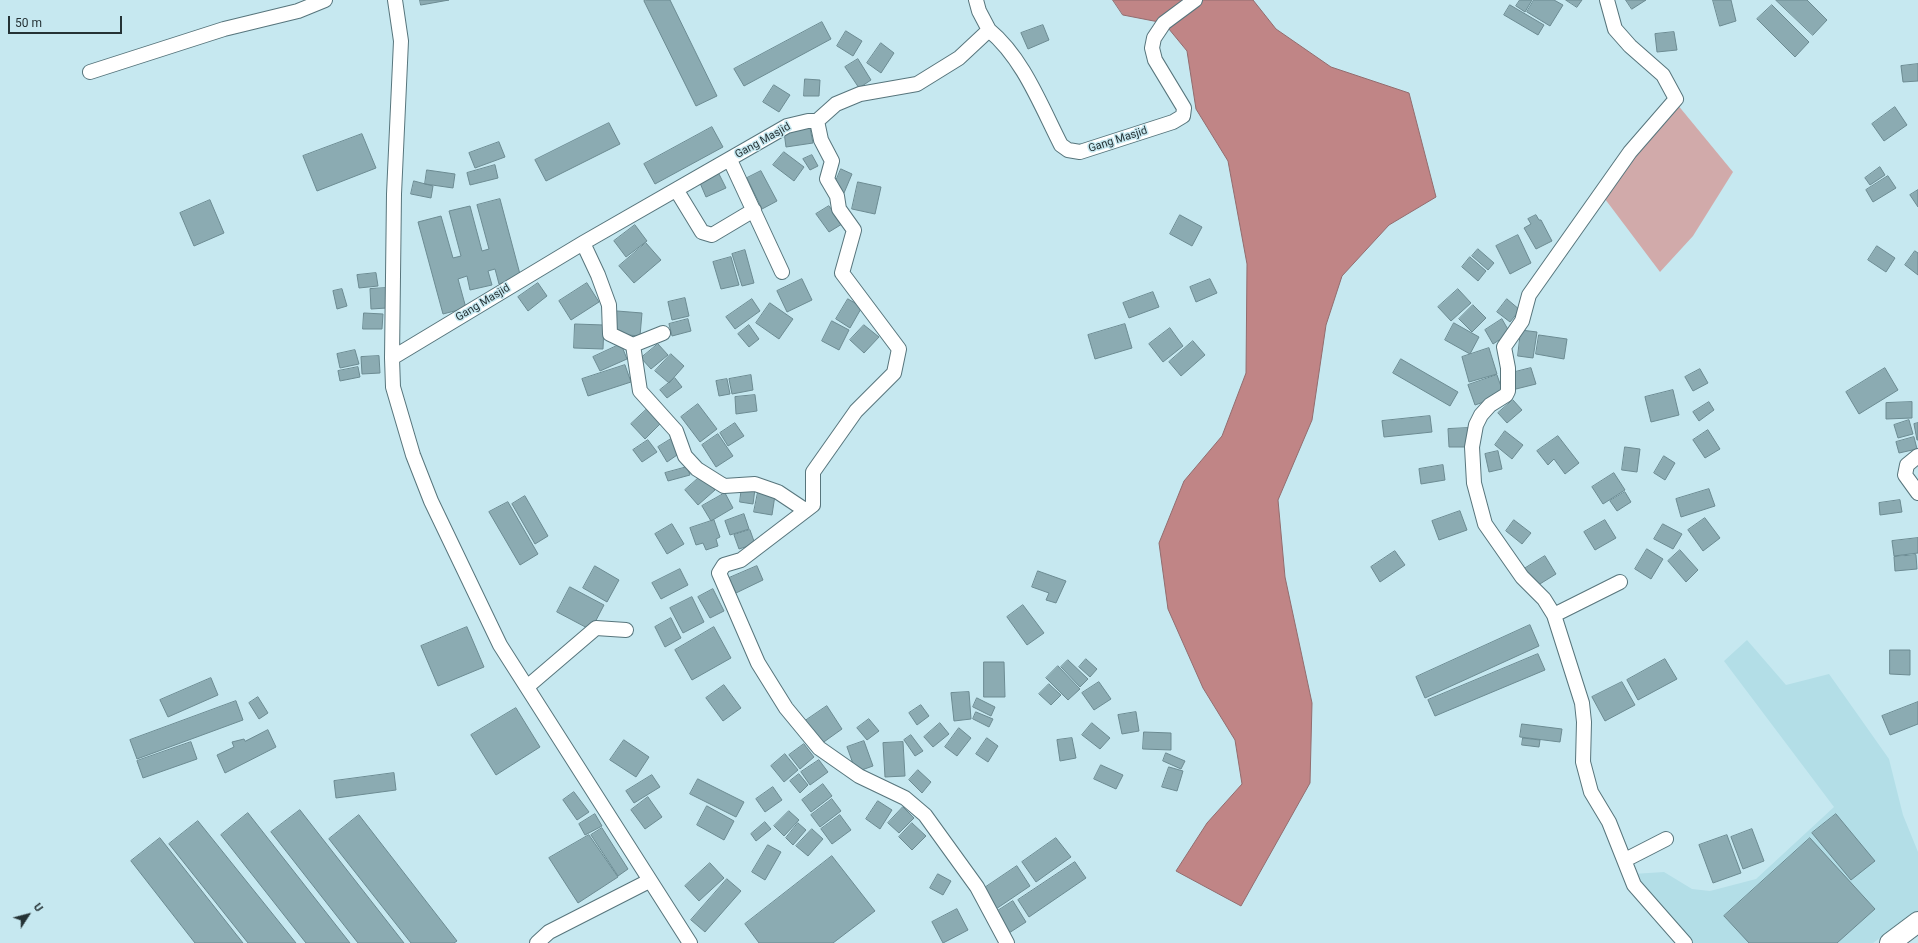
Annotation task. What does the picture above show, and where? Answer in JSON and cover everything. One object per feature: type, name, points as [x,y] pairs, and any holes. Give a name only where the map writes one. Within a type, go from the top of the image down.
[{"type":"street","points":[[90,72],[224,29],[298,11],[325,0]]},
{"type":"street","points":[[395,0],[401,41],[394,194],[393,387],[413,455],[431,501],[500,645],[649,881],[690,943]]},
{"type":"street","points":[[976,0],[979,11],[989,30],[959,58],[917,84],[860,94],[836,104],[818,121],[821,140],[832,162],[827,179],[837,196],[839,208],[854,230],[842,273],[900,349],[894,373],[856,411],[814,472],[813,505],[741,560],[724,565],[720,573],[758,663],[786,708],[819,748],[859,776],[905,798],[925,815],[977,887],[1007,943]]},
{"type":"street","name":"Gang Masjid","points":[[989,30],[1002,40],[1016,58],[1061,145],[1068,150],[1080,152],[1173,122],[1183,116],[1184,108],[1155,60],[1152,48],[1154,38],[1164,23],[1195,0]]},
{"type":"street","points":[[1607,0],[1615,29],[1630,46],[1663,75],[1676,99],[1630,152],[1529,296],[1522,321],[1504,348],[1508,368],[1508,391],[1506,395],[1490,405],[1476,425],[1472,447],[1474,483],[1485,524],[1522,577],[1544,599],[1554,615],[1582,703],[1584,722],[1583,762],[1585,777],[1591,792],[1609,822],[1634,885],[1686,943]]},
{"type":"street","name":"Gang Masjid","points":[[392,358],[583,243],[677,191],[787,126],[808,120],[818,121]]},
{"type":"street","points":[[730,160],[782,272]]},
{"type":"street","points":[[677,191],[702,232],[712,235],[754,210]]},
{"type":"street","points":[[583,243],[598,275],[609,304],[610,334],[633,345],[663,333]]},
{"type":"street","points":[[633,345],[640,391],[676,431],[685,456],[698,469],[724,486],[755,484],[778,492],[805,510]]},
{"type":"street","points":[[1918,456],[1907,465],[1905,475],[1918,493]]},
{"type":"street","points":[[1554,615],[1620,582]]},
{"type":"street","points":[[527,687],[596,628],[626,630]]},
{"type":"street","points":[[1625,860],[1666,839]]},
{"type":"street","points":[[537,943],[549,932],[649,881]]},
{"type":"street","points":[[1890,943],[1918,922]]},
{"type":"shaded area","points":[[1113,0],[1253,0],[1276,29],[1331,67],[1409,93],[1436,197],[1389,225],[1342,276],[1326,325],[1312,420],[1278,500],[1285,577],[1312,703],[1310,783],[1241,906],[1176,871],[1207,823],[1242,784],[1235,740],[1203,688],[1168,609],[1159,543],[1184,481],[1222,436],[1246,373],[1247,264],[1228,161],[1196,109],[1187,51],[1164,23],[1123,15]]},
{"type":"shaded area","points":[[1677,104],[1733,172],[1693,236],[1660,272],[1602,195]]},
{"type":"shaded area","points":[[1747,640],[1786,685],[1829,674],[1889,759],[1903,815],[1918,852],[1918,911],[1873,943],[1691,943],[1633,874],[1664,872],[1692,889],[1710,891],[1756,879],[1834,807],[1724,661]]},
{"type":"building","points":[[420,0],[449,0],[421,5]]},
{"type":"building","points":[[670,0],[717,96],[696,106],[644,1]]},
{"type":"building","points":[[1520,0],[1532,0],[1525,12],[1516,6]]},
{"type":"building","points":[[1534,0],[1554,0],[1563,5],[1550,26],[1527,12]]},
{"type":"building","points":[[1566,0],[1582,0],[1577,7]]},
{"type":"building","points":[[1626,0],[1646,0],[1632,9]]},
{"type":"building","points":[[1713,0],[1731,0],[1736,21],[1720,26]]},
{"type":"building","points":[[1776,0],[1807,0],[1827,20],[1813,35]]},
{"type":"building","points":[[1510,5],[1544,25],[1538,35],[1504,15]]},
{"type":"building","points":[[1772,5],[1809,42],[1795,57],[1757,19]]},
{"type":"building","points":[[822,22],[831,39],[744,86],[734,69]]},
{"type":"building","points":[[1043,25],[1049,40],[1028,49],[1021,33]]},
{"type":"building","points":[[846,31],[862,41],[853,56],[837,46]]},
{"type":"building","points":[[1674,32],[1677,50],[1657,52],[1655,34]]},
{"type":"building","points":[[881,43],[894,53],[881,73],[867,63]]},
{"type":"building","points":[[858,59],[871,80],[859,88],[845,67]]},
{"type":"building","points":[[1918,64],[1918,81],[1903,82],[1901,66]]},
{"type":"building","points":[[805,79],[820,80],[819,96],[804,96]]},
{"type":"building","points":[[774,85],[790,95],[779,112],[763,102]]},
{"type":"building","points":[[1895,107],[1907,125],[1884,141],[1872,124]]},
{"type":"building","points":[[609,123],[620,144],[546,181],[535,160]]},
{"type":"building","points":[[712,127],[723,147],[655,184],[644,164]]},
{"type":"building","points":[[810,128],[813,143],[786,147],[784,132]]},
{"type":"building","points":[[362,134],[376,168],[317,191],[303,156]]},
{"type":"building","points":[[499,142],[505,157],[475,168],[469,153]]},
{"type":"building","points":[[784,152],[804,167],[794,181],[773,165]]},
{"type":"building","points":[[812,155],[818,166],[810,170],[803,159]]},
{"type":"building","points":[[495,165],[498,178],[470,185],[467,173]]},
{"type":"building","points":[[1880,167],[1885,175],[1870,185],[1865,178]]},
{"type":"building","points":[[841,169],[852,174],[844,193],[833,188]]},
{"type":"building","points":[[427,170],[455,174],[453,188],[425,184]]},
{"type":"building","points":[[761,171],[777,201],[762,209],[747,178]]},
{"type":"building","points":[[719,174],[726,188],[706,197],[700,183]]},
{"type":"building","points":[[1888,176],[1896,188],[1873,202],[1866,190]]},
{"type":"building","points":[[414,181],[433,186],[431,198],[411,194]]},
{"type":"building","points":[[858,182],[881,187],[875,214],[852,209]]},
{"type":"building","points":[[1918,190],[1918,207],[1910,195]]},
{"type":"building","points":[[500,199],[521,278],[499,284],[495,269],[488,271],[492,285],[470,290],[467,276],[458,279],[466,308],[443,314],[418,222],[441,216],[453,258],[461,256],[449,211],[470,206],[482,251],[489,249],[477,205]]},
{"type":"building","points":[[210,200],[224,233],[194,246],[180,213]]},
{"type":"building","points":[[829,206],[842,224],[829,232],[816,214]]},
{"type":"building","points":[[1180,215],[1202,227],[1192,246],[1170,234]]},
{"type":"building","points":[[1536,215],[1539,220],[1541,220],[1552,241],[1536,249],[1524,228],[1531,224],[1528,219]]},
{"type":"building","points":[[635,225],[647,241],[626,257],[614,241]]},
{"type":"building","points":[[1518,235],[1531,263],[1510,274],[1496,246]]},
{"type":"building","points":[[646,243],[661,260],[634,283],[619,266]]},
{"type":"building","points":[[1877,246],[1895,258],[1886,272],[1868,260]]},
{"type":"building","points":[[1478,249],[1494,263],[1488,270],[1472,256]]},
{"type":"building","points":[[745,250],[754,283],[742,286],[732,254]]},
{"type":"building","points":[[1915,251],[1918,253],[1918,275],[1905,265]]},
{"type":"building","points":[[731,257],[739,285],[721,289],[713,262]]},
{"type":"building","points":[[1470,257],[1486,271],[1478,281],[1462,267]]},
{"type":"building","points":[[376,273],[378,286],[359,288],[357,275]]},
{"type":"building","points":[[802,279],[812,300],[787,312],[777,291]]},
{"type":"building","points":[[1210,279],[1217,293],[1196,302],[1190,287]]},
{"type":"building","points":[[538,283],[547,296],[528,311],[518,297]]},
{"type":"building","points":[[587,283],[599,302],[571,320],[559,301]]},
{"type":"building","points":[[386,288],[387,308],[371,309],[370,289]]},
{"type":"building","points":[[342,289],[347,306],[337,309],[333,291]]},
{"type":"building","points":[[1458,289],[1471,303],[1451,321],[1438,307]]},
{"type":"building","points":[[1153,292],[1159,307],[1129,318],[1123,303]]},
{"type":"building","points":[[685,298],[689,316],[672,320],[668,302]]},
{"type":"building","points":[[752,299],[760,311],[735,329],[726,317]]},
{"type":"building","points":[[848,299],[862,307],[850,328],[836,319]]},
{"type":"building","points":[[1507,299],[1520,310],[1510,322],[1497,312]]},
{"type":"building","points":[[770,303],[793,319],[779,339],[756,323]]},
{"type":"building","points":[[1473,305],[1486,318],[1472,332],[1459,319]]},
{"type":"building","points":[[617,311],[642,313],[640,336],[616,334]]},
{"type":"building","points":[[364,313],[383,314],[382,329],[363,329]]},
{"type":"building","points":[[688,319],[691,331],[672,336],[669,324]]},
{"type":"building","points":[[1502,319],[1510,333],[1493,344],[1485,330]]},
{"type":"building","points":[[832,321],[849,330],[839,350],[822,341]]},
{"type":"building","points":[[1454,323],[1479,337],[1470,354],[1445,340]]},
{"type":"building","points":[[575,324],[604,325],[603,349],[574,348]]},
{"type":"building","points":[[1125,324],[1132,348],[1095,359],[1088,335]]},
{"type":"building","points":[[749,325],[759,339],[749,347],[738,334]]},
{"type":"building","points":[[864,325],[879,337],[864,353],[850,340]]},
{"type":"building","points":[[1170,328],[1183,346],[1163,362],[1149,344]]},
{"type":"building","points":[[1521,330],[1537,332],[1533,358],[1518,356]]},
{"type":"building","points":[[1539,335],[1567,339],[1564,359],[1536,354]]},
{"type":"building","points":[[1193,341],[1205,355],[1181,376],[1169,362]]},
{"type":"building","points":[[621,344],[627,359],[600,371],[593,357]]},
{"type":"building","points":[[658,344],[668,355],[651,369],[641,358]]},
{"type":"building","points":[[1489,348],[1497,374],[1469,382],[1462,357]]},
{"type":"building","points":[[355,350],[359,364],[340,368],[337,354]]},
{"type":"building","points":[[671,354],[684,366],[669,383],[655,371]]},
{"type":"building","points":[[379,356],[380,373],[362,374],[361,357]]},
{"type":"building","points":[[1401,359],[1458,392],[1450,406],[1393,373]]},
{"type":"building","points":[[625,365],[631,382],[588,396],[582,379]]},
{"type":"building","points":[[358,367],[360,377],[340,381],[338,371]]},
{"type":"building","points":[[1531,368],[1536,384],[1516,389],[1511,373]]},
{"type":"building","points":[[1885,368],[1898,390],[1859,414],[1846,392]]},
{"type":"building","points":[[1700,369],[1708,383],[1693,391],[1685,377]]},
{"type":"building","points":[[751,375],[753,390],[732,394],[729,379]]},
{"type":"building","points":[[1497,375],[1504,395],[1475,405],[1468,385]]},
{"type":"building","points":[[675,378],[682,387],[667,398],[660,390]]},
{"type":"building","points":[[727,379],[730,394],[719,396],[716,381]]},
{"type":"building","points":[[1673,390],[1679,415],[1651,422],[1645,397]]},
{"type":"building","points":[[755,395],[757,411],[736,414],[735,397]]},
{"type":"building","points":[[1513,400],[1522,410],[1507,423],[1498,413]]},
{"type":"building","points":[[1709,402],[1714,410],[1699,421],[1693,412]]},
{"type":"building","points":[[1912,402],[1912,418],[1886,419],[1886,403]]},
{"type":"building","points":[[698,404],[717,429],[700,442],[681,417]]},
{"type":"building","points":[[647,409],[661,423],[645,439],[631,424]]},
{"type":"building","points":[[1430,416],[1432,432],[1384,437],[1382,421]]},
{"type":"building","points":[[1909,420],[1913,434],[1898,438],[1894,425]]},
{"type":"building","points":[[735,423],[744,436],[728,446],[720,433]]},
{"type":"building","points":[[1918,423],[1918,440],[1917,440],[1914,424]]},
{"type":"building","points":[[1468,428],[1469,447],[1449,447],[1448,429]]},
{"type":"building","points":[[1708,430],[1720,449],[1705,458],[1693,440]]},
{"type":"building","points":[[1505,431],[1523,445],[1512,459],[1495,445]]},
{"type":"building","points":[[718,434],[733,456],[716,467],[702,445]]},
{"type":"building","points":[[1558,436],[1579,463],[1565,474],[1554,459],[1548,465],[1537,451]]},
{"type":"building","points":[[1914,437],[1917,449],[1899,453],[1896,442]]},
{"type":"building","points":[[671,439],[680,453],[667,462],[658,447]]},
{"type":"building","points":[[648,440],[657,452],[642,462],[633,450]]},
{"type":"building","points":[[1625,447],[1640,449],[1637,472],[1622,470]]},
{"type":"building","points":[[1498,451],[1502,469],[1489,472],[1485,454]]},
{"type":"building","points":[[1664,456],[1675,463],[1665,480],[1654,473]]},
{"type":"building","points":[[1443,465],[1445,480],[1421,484],[1419,469]]},
{"type":"building","points":[[687,467],[690,475],[668,481],[665,473]]},
{"type":"building","points":[[1614,473],[1625,490],[1603,504],[1592,487]]},
{"type":"building","points":[[702,475],[715,490],[698,505],[685,490]]},
{"type":"building","points":[[742,486],[755,489],[753,504],[740,502]]},
{"type":"building","points":[[1709,489],[1715,506],[1681,517],[1676,499]]},
{"type":"building","points":[[758,492],[775,495],[772,515],[754,512]]},
{"type":"building","points":[[1625,492],[1631,502],[1617,511],[1610,501]]},
{"type":"building","points":[[725,493],[733,508],[711,521],[702,506]]},
{"type":"building","points":[[525,496],[548,536],[535,544],[512,504]]},
{"type":"building","points":[[1900,500],[1902,512],[1880,515],[1879,503]]},
{"type":"building","points":[[508,502],[538,554],[520,565],[489,512]]},
{"type":"building","points":[[1460,511],[1467,530],[1439,540],[1432,521]]},
{"type":"building","points":[[744,514],[749,529],[730,535],[725,521]]},
{"type":"building","points":[[1705,518],[1720,538],[1703,551],[1688,530]]},
{"type":"building","points":[[714,520],[720,537],[716,539],[718,546],[706,550],[703,543],[696,545],[690,528]]},
{"type":"building","points":[[1514,520],[1531,533],[1522,544],[1506,531]]},
{"type":"building","points":[[1605,520],[1616,538],[1595,550],[1584,532]]},
{"type":"building","points":[[672,524],[684,544],[667,554],[655,534]]},
{"type":"building","points":[[1663,524],[1682,534],[1673,549],[1654,539]]},
{"type":"building","points":[[750,530],[755,544],[739,549],[734,535]]},
{"type":"building","points":[[1918,538],[1918,553],[1894,556],[1892,541]]},
{"type":"building","points":[[1647,549],[1663,559],[1651,579],[1635,569]]},
{"type":"building","points":[[1680,550],[1698,570],[1686,582],[1668,561]]},
{"type":"building","points":[[1395,551],[1405,565],[1380,582],[1371,567]]},
{"type":"building","points":[[1916,555],[1917,569],[1895,571],[1894,557]]},
{"type":"building","points":[[1545,556],[1556,574],[1535,587],[1524,569]]},
{"type":"building","points":[[595,566],[619,580],[607,602],[583,588]]},
{"type":"building","points":[[757,566],[763,580],[736,593],[729,578]]},
{"type":"building","points":[[680,569],[688,585],[661,599],[652,583]]},
{"type":"building","points":[[1038,571],[1066,581],[1056,603],[1046,600],[1049,593],[1032,587]]},
{"type":"building","points":[[570,587],[604,605],[591,630],[557,612]]},
{"type":"building","points":[[713,589],[724,611],[710,618],[698,597]]},
{"type":"building","points":[[692,597],[704,622],[683,633],[670,608]]},
{"type":"building","points":[[1023,605],[1044,633],[1027,645],[1007,617]]},
{"type":"building","points":[[671,618],[681,638],[665,647],[655,627]]},
{"type":"building","points":[[1530,625],[1539,646],[1425,698],[1416,677]]},
{"type":"building","points":[[467,627],[484,667],[438,686],[421,646]]},
{"type":"building","points":[[714,627],[731,658],[692,680],[675,650]]},
{"type":"building","points":[[1890,650],[1910,650],[1910,675],[1890,674]]},
{"type":"building","points":[[1538,654],[1545,670],[1435,716],[1428,700]]},
{"type":"building","points":[[1086,659],[1097,669],[1090,677],[1079,667]]},
{"type":"building","points":[[1665,659],[1677,679],[1638,700],[1627,680]]},
{"type":"building","points":[[1068,660],[1088,679],[1080,687],[1061,667]]},
{"type":"building","points":[[984,662],[1004,662],[1005,697],[984,697]]},
{"type":"building","points":[[1058,666],[1080,689],[1068,700],[1046,678]]},
{"type":"building","points":[[211,678],[218,695],[168,717],[160,700]]},
{"type":"building","points":[[1099,682],[1111,699],[1094,710],[1082,693]]},
{"type":"building","points":[[1622,682],[1635,705],[1605,721],[1592,697]]},
{"type":"building","points":[[1049,684],[1061,695],[1051,705],[1039,694]]},
{"type":"building","points":[[724,685],[741,708],[723,721],[706,698]]},
{"type":"building","points":[[969,692],[971,719],[954,721],[951,693]]},
{"type":"building","points":[[258,697],[268,713],[259,719],[249,703]]},
{"type":"building","points":[[977,698],[995,707],[991,716],[973,707]]},
{"type":"building","points":[[236,701],[243,720],[137,759],[130,740]]},
{"type":"building","points":[[1918,702],[1918,724],[1890,735],[1882,716]]},
{"type":"building","points":[[921,705],[929,716],[917,725],[909,713]]},
{"type":"building","points":[[827,706],[842,729],[821,744],[805,721]]},
{"type":"building","points":[[516,708],[540,747],[496,775],[471,735]]},
{"type":"building","points":[[976,712],[993,719],[989,727],[973,719]]},
{"type":"building","points":[[1136,712],[1139,731],[1122,734],[1118,715]]},
{"type":"building","points":[[869,719],[879,731],[867,740],[857,728]]},
{"type":"building","points":[[940,723],[949,734],[933,747],[924,737]]},
{"type":"building","points":[[1092,723],[1110,738],[1100,749],[1082,735]]},
{"type":"building","points":[[1522,724],[1562,729],[1560,742],[1520,737]]},
{"type":"building","points":[[959,728],[971,738],[957,756],[945,747]]},
{"type":"building","points":[[268,730],[276,747],[225,773],[217,755],[234,747],[232,742],[244,739],[245,741]]},
{"type":"building","points":[[1144,732],[1171,733],[1171,750],[1143,749]]},
{"type":"building","points":[[911,735],[923,751],[915,756],[904,740]]},
{"type":"building","points":[[987,738],[998,746],[988,762],[976,754]]},
{"type":"building","points":[[1072,738],[1076,758],[1060,761],[1057,740]]},
{"type":"building","points":[[1523,738],[1540,740],[1539,747],[1522,745]]},
{"type":"building","points":[[624,740],[649,757],[636,777],[610,760]]},
{"type":"building","points":[[864,741],[873,766],[856,772],[847,747]]},
{"type":"building","points":[[191,742],[197,759],[143,778],[137,761]]},
{"type":"building","points":[[903,742],[905,776],[885,777],[883,743]]},
{"type":"building","points":[[804,744],[814,757],[800,769],[789,755]]},
{"type":"building","points":[[1166,753],[1185,761],[1181,769],[1163,761]]},
{"type":"building","points":[[785,754],[798,770],[784,782],[771,766]]},
{"type":"building","points":[[819,760],[828,772],[810,785],[801,772]]},
{"type":"building","points":[[1101,765],[1123,775],[1116,789],[1094,779]]},
{"type":"building","points":[[1169,767],[1183,771],[1177,791],[1162,787]]},
{"type":"building","points":[[918,770],[931,782],[922,793],[909,780]]},
{"type":"building","points":[[394,773],[396,790],[336,798],[334,781]]},
{"type":"building","points":[[799,774],[808,785],[800,793],[790,781]]},
{"type":"building","points":[[652,775],[660,787],[634,803],[626,791]]},
{"type":"building","points":[[698,779],[744,802],[736,817],[690,794]]},
{"type":"building","points":[[823,784],[832,796],[811,812],[802,800]]},
{"type":"building","points":[[773,787],[782,800],[765,812],[756,799]]},
{"type":"building","points":[[574,792],[589,812],[577,820],[563,800]]},
{"type":"building","points":[[648,797],[662,817],[645,829],[631,810]]},
{"type":"building","points":[[832,799],[841,811],[820,827],[811,815]]},
{"type":"building","points":[[878,801],[892,810],[880,829],[866,819]]},
{"type":"building","points":[[707,806],[734,821],[724,840],[697,825]]},
{"type":"building","points":[[903,807],[914,818],[899,833],[888,823]]},
{"type":"building","points":[[300,810],[404,943],[358,943],[271,832]]},
{"type":"building","points":[[789,811],[799,820],[784,836],[774,826]]},
{"type":"building","points":[[248,813],[350,943],[306,943],[221,835]]},
{"type":"building","points":[[595,814],[602,826],[585,835],[579,824]]},
{"type":"building","points":[[1836,814],[1875,861],[1851,880],[1812,833]]},
{"type":"building","points":[[359,815],[457,941],[454,943],[411,943],[329,839]]},
{"type":"building","points":[[840,815],[851,830],[832,844],[821,829]]},
{"type":"building","points":[[198,821],[296,943],[248,943],[169,844]]},
{"type":"building","points":[[765,822],[771,829],[756,841],[751,834]]},
{"type":"building","points":[[798,823],[806,830],[793,845],[786,838]]},
{"type":"building","points":[[912,823],[926,836],[912,850],[899,837]]},
{"type":"building","points":[[602,828],[628,869],[618,876],[591,835]]},
{"type":"building","points":[[812,829],[823,839],[808,856],[796,846]]},
{"type":"building","points":[[1752,829],[1764,861],[1743,869],[1731,837]]},
{"type":"building","points":[[589,835],[618,877],[578,903],[549,858]]},
{"type":"building","points":[[1727,835],[1741,873],[1713,883],[1699,845]]},
{"type":"building","points":[[160,838],[243,943],[195,943],[131,861]]},
{"type":"building","points":[[1056,838],[1071,857],[1036,882],[1022,862]]},
{"type":"building","points":[[1810,838],[1875,909],[1837,943],[1749,943],[1724,916]]},
{"type":"building","points":[[768,845],[781,852],[765,880],[752,872]]},
{"type":"building","points":[[832,856],[875,911],[833,943],[759,943],[745,924]]},
{"type":"building","points":[[1075,862],[1086,878],[1029,917],[1018,900]]},
{"type":"building","points":[[710,863],[724,878],[699,901],[685,886]]},
{"type":"building","points":[[1017,866],[1030,886],[993,911],[980,891]]},
{"type":"building","points":[[938,874],[951,881],[943,895],[930,888]]},
{"type":"building","points":[[727,879],[741,891],[705,932],[691,920]]},
{"type":"building","points":[[1013,901],[1026,922],[1009,933],[996,912]]},
{"type":"building","points":[[957,909],[968,930],[943,943],[932,922]]}]
